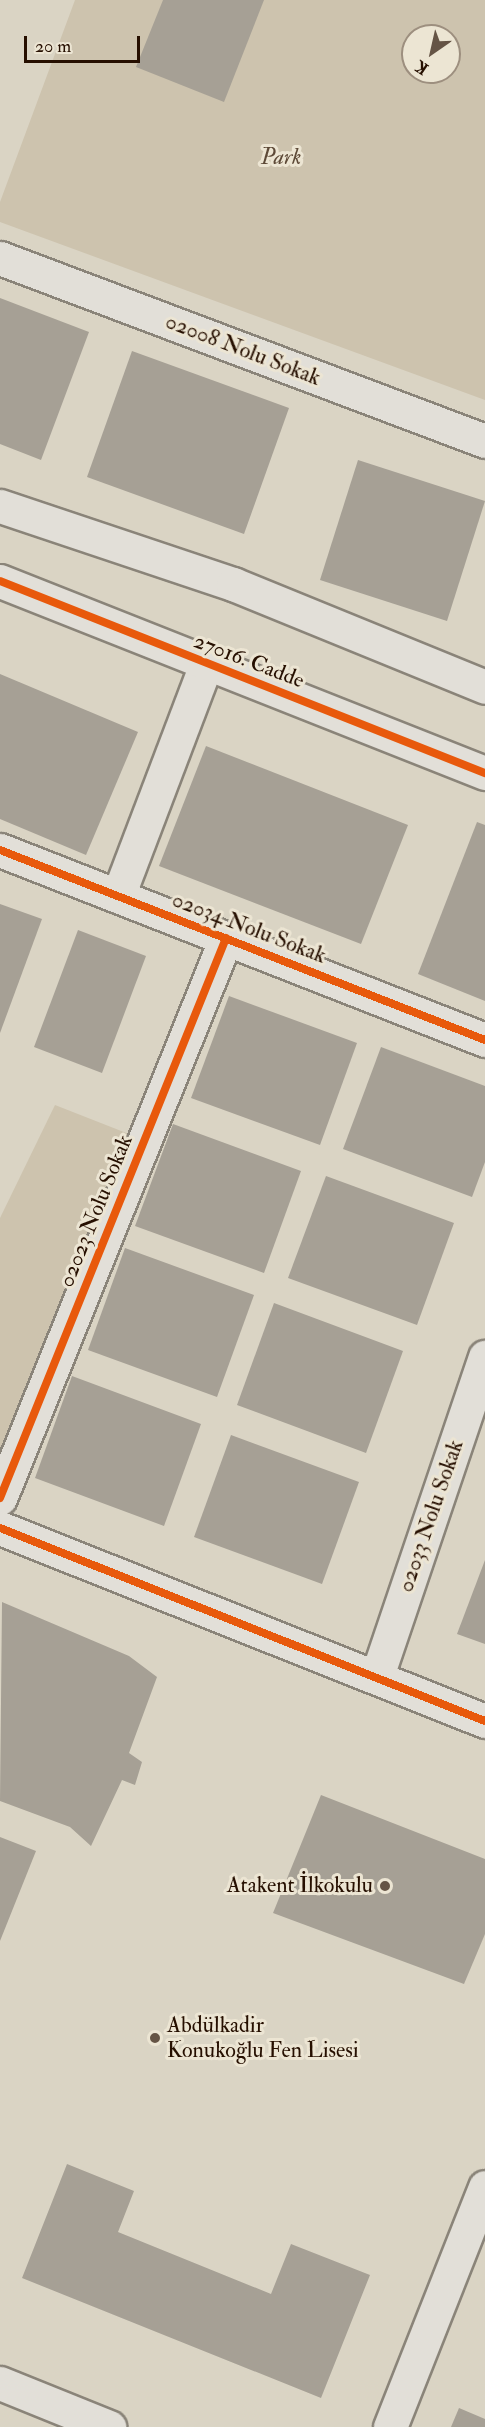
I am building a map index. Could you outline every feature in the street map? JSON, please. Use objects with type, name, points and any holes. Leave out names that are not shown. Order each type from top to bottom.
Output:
[{"type":"street","name":"02008 Nolu Sokak","points":[[0,258],[485,441]]},
{"type":"street","points":[[0,506],[232,584],[485,687]]},
{"type":"street","name":"27016. Cadde","points":[[0,581],[485,772]]},
{"type":"street","points":[[118,896],[206,664]]},
{"type":"street","name":"02034 Nolu Sokak","points":[[0,850],[485,1040]]},
{"type":"street","name":"02023 Nolu Sokak","points":[[0,1498],[226,938]]},
{"type":"street","name":"02033 Nolu Sokak","points":[[377,1676],[485,1357]]},
{"type":"street","points":[[0,1528],[377,1676],[485,1721]]},
{"type":"street","points":[[390,2427],[485,2187]]},
{"type":"street","points":[[0,2384],[110,2427]]},
{"type":"green space","name":"Park","points":[[75,0],[485,0],[485,400],[0,222],[0,202]]},
{"type":"green space","points":[[55,1105],[134,1136],[0,1455],[0,1218]]},
{"type":"building","points":[[163,0],[264,0],[224,102],[136,67]]},
{"type":"building","points":[[0,298],[89,332],[41,460],[0,444]]},
{"type":"building","points":[[132,351],[289,408],[244,534],[87,477]]},
{"type":"building","points":[[358,460],[485,501],[447,621],[320,580]]},
{"type":"building","points":[[0,674],[138,732],[86,855],[0,819]]},
{"type":"building","points":[[206,746],[408,825],[361,944],[159,866]]},
{"type":"building","points":[[477,822],[485,825],[485,1001],[418,974]]},
{"type":"building","points":[[0,904],[42,919],[0,1033]]},
{"type":"building","points":[[78,930],[146,956],[102,1073],[34,1047]]},
{"type":"building","points":[[229,996],[357,1043],[320,1145],[191,1098]]},
{"type":"building","points":[[381,1047],[485,1086],[485,1162],[472,1197],[343,1149]]},
{"type":"building","points":[[173,1124],[301,1171],[264,1273],[135,1226]]},
{"type":"building","points":[[326,1176],[454,1223],[417,1325],[288,1278]]},
{"type":"building","points":[[125,1248],[254,1295],[217,1397],[88,1350]]},
{"type":"building","points":[[274,1303],[403,1351],[366,1453],[237,1405]]},
{"type":"building","points":[[72,1376],[201,1424],[164,1526],[35,1478]]},
{"type":"building","points":[[231,1435],[359,1482],[322,1584],[194,1537]]},
{"type":"building","points":[[485,1560],[485,1644],[457,1634]]},
{"type":"building","points":[[2,1602],[129,1656],[157,1677],[129,1753],[142,1762],[135,1785],[122,1780],[91,1846],[70,1827],[0,1801]]},
{"type":"building","name":"Atakent İlkokulu","points":[[321,1795],[485,1859],[485,1934],[464,1984],[273,1913]]},
{"type":"building","points":[[0,1837],[36,1851],[0,1941]]},
{"type":"building","points":[[67,2164],[134,2191],[118,2232],[271,2294],[291,2244],[370,2275],[321,2398],[22,2278]]},
{"type":"building","points":[[459,2408],[485,2419],[485,2427],[451,2427]]},
{"type":"cycle path","points":[[0,581],[485,773]]},
{"type":"cycle path","points":[[0,850],[485,1040]]},
{"type":"cycle path","points":[[0,1498],[226,938]]},
{"type":"cycle path","points":[[0,1528],[485,1721]]},
{"type":"place","name":"Atakent İlkokulu","points":[[385,1886]]},
{"type":"place","name":"Abdülkadir Konukoğlu Fen Lisesi","points":[[155,2038]]}]
